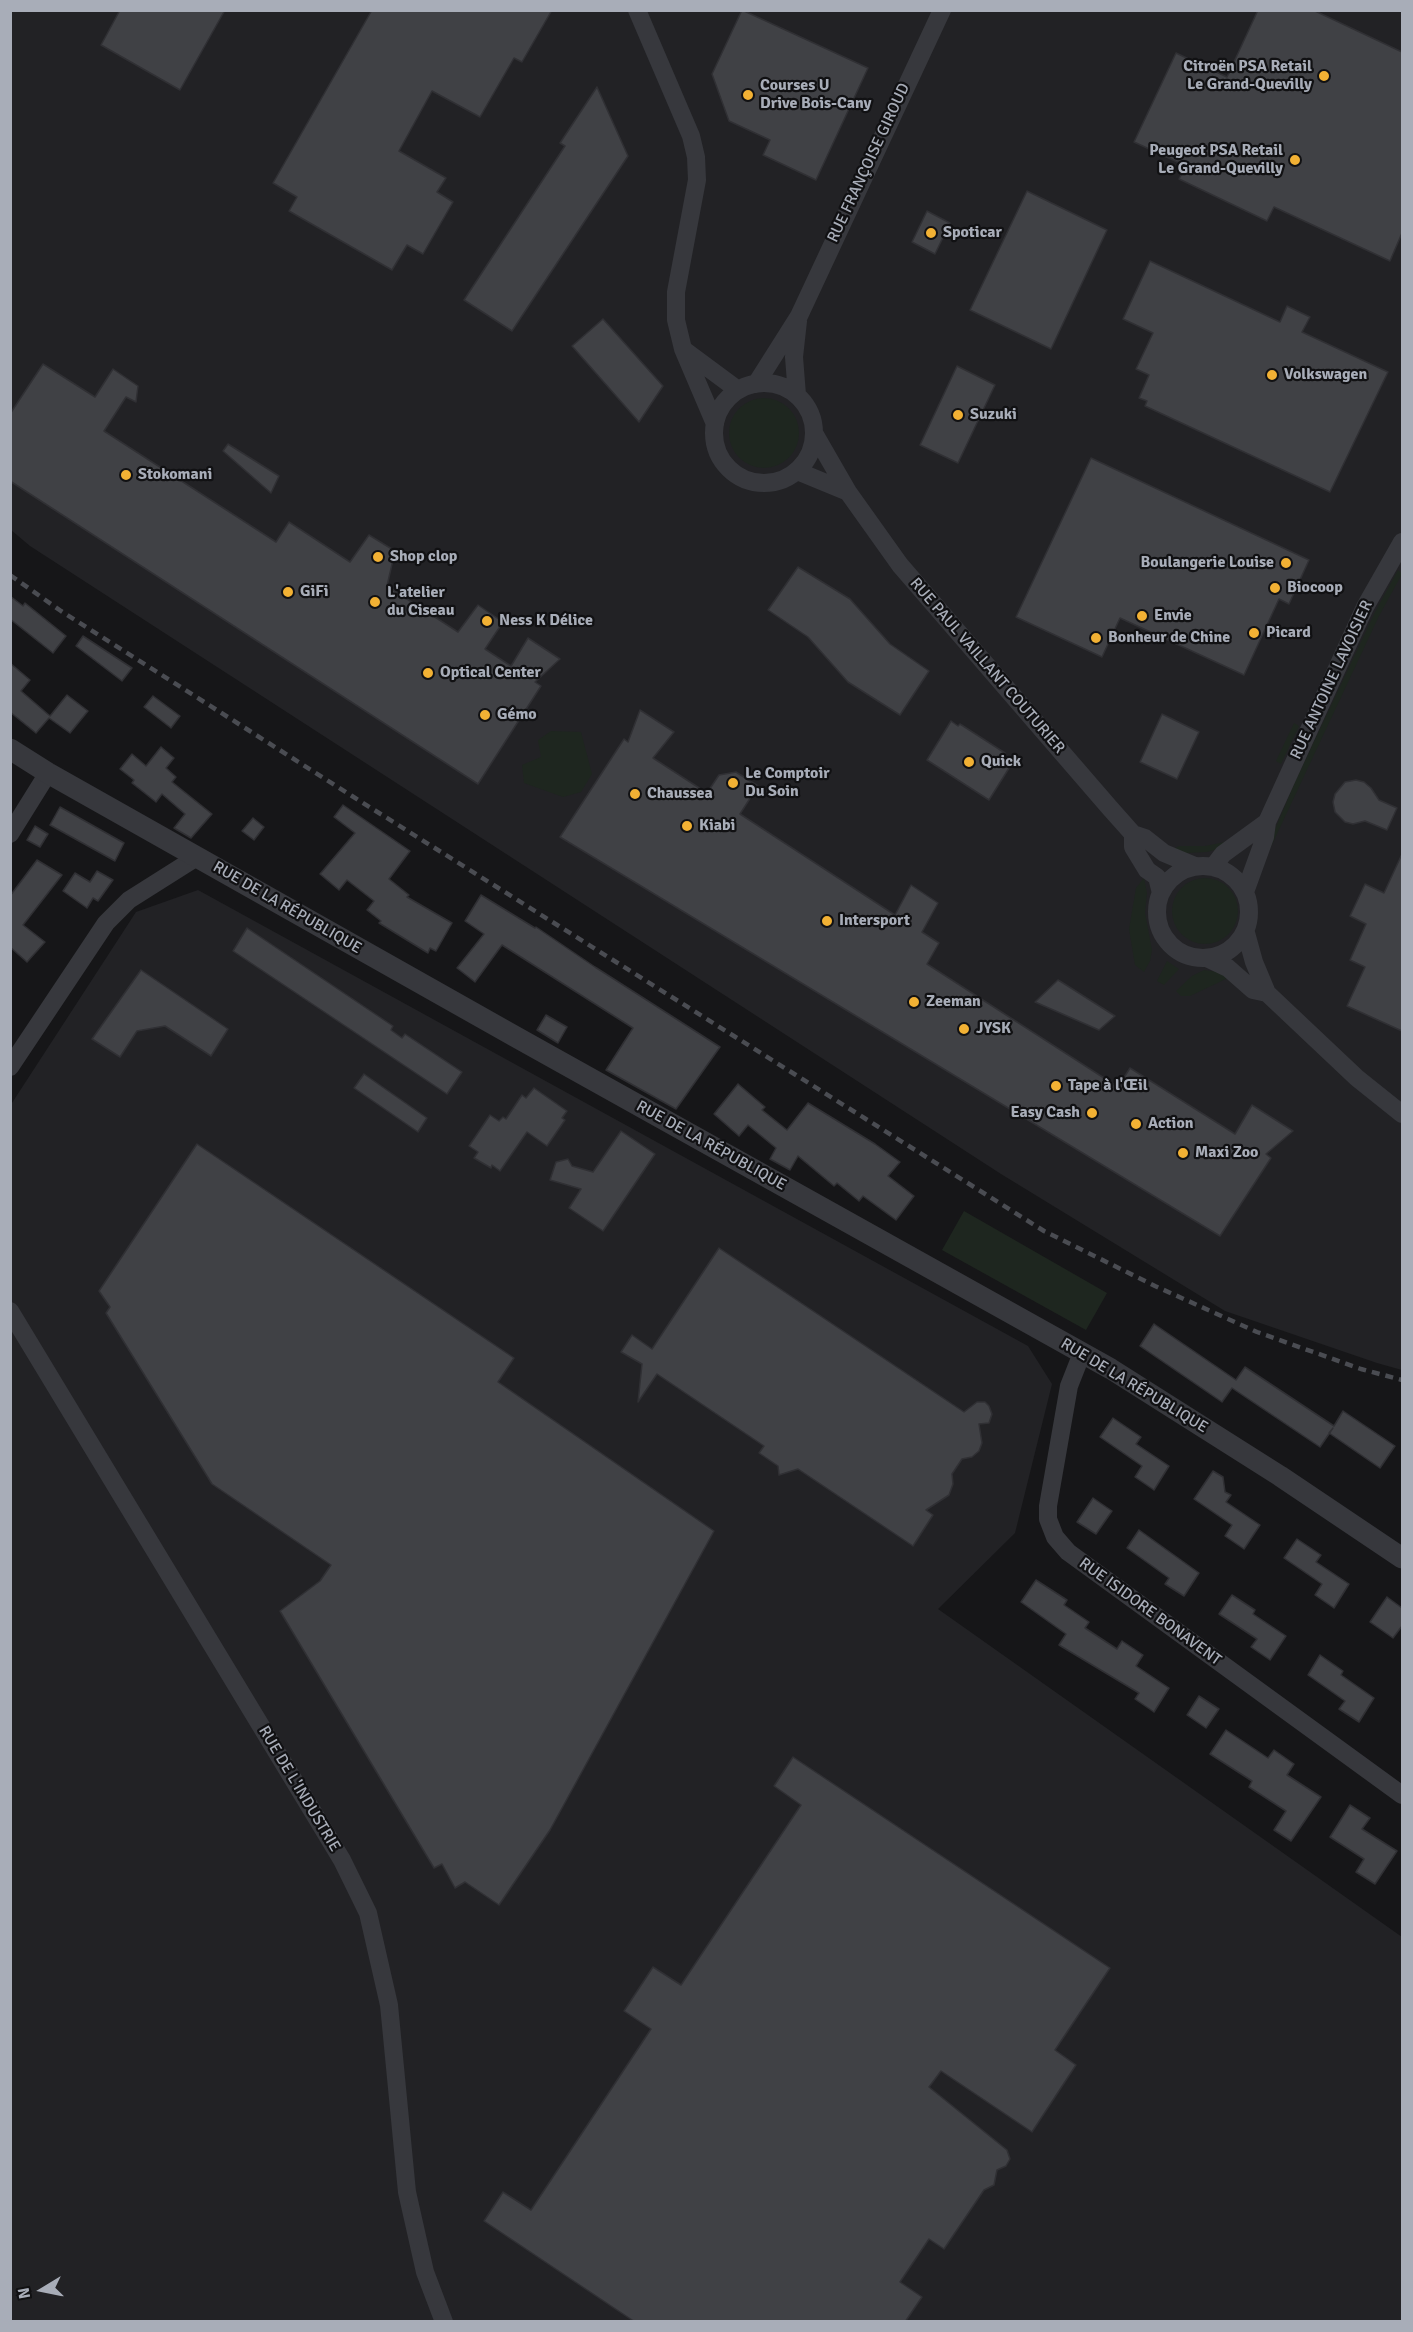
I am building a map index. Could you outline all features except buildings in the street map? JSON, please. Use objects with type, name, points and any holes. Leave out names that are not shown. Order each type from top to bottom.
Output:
[{"type":"street","points":[[637,10],[691,136],[696,157],[697,180],[676,292],[676,320],[683,349],[715,424]]},
{"type":"street","name":"RUE FRANÇOISE GIROUD","points":[[756,384],[799,316],[942,10]]},
{"type":"street","name":"RUE FRANÇOISE GIROUD","points":[[796,395],[794,357],[799,316]]},
{"type":"street","points":[[683,349],[738,390]]},
{"type":"street","points":[[756,384],[777,385],[796,395],[809,413],[814,433],[809,454],[797,471],[788,477],[767,483],[756,483],[738,477],[724,464],[717,451],[714,438],[715,424],[723,405],[738,390],[756,384]]},
{"type":"street","name":"RUE PAUL VAILLANT COUTURIER","points":[[814,433],[848,492],[900,565],[1133,834],[1145,838],[1164,853],[1204,866]]},
{"type":"street","points":[[797,471],[848,492]]},
{"type":"street","name":"RUE ANTOINE LAVOISIER","points":[[1245,891],[1265,837],[1267,822],[1365,607],[1402,542]]},
{"type":"street","name":"RUE DE LA RÉPUBLIQUE","points":[[10,749],[48,773],[505,1032],[1082,1353],[1280,1476],[1402,1558]]},
{"type":"street","points":[[10,834],[48,773]]},
{"type":"street","points":[[1246,933],[1230,950],[1220,955],[1194,958],[1184,954],[1167,940],[1157,917],[1158,904],[1161,893],[1176,874],[1204,866],[1267,822]]},
{"type":"street","name":"RUE PAUL VAILLANT COUTURIER","points":[[1133,834],[1133,847],[1147,870],[1157,877],[1161,893]]},
{"type":"street","points":[[10,1067],[106,923],[129,900],[197,857]]},
{"type":"street","points":[[1204,866],[1226,872],[1237,880],[1245,891],[1249,907],[1246,933],[1254,962],[1267,993],[1357,1078],[1402,1114]]},
{"type":"street","points":[[1208,958],[1228,968],[1253,990],[1267,993]]},
{"type":"street","name":"RUE DE L'INDUSTRIE","points":[[10,1311],[342,1860],[368,1913],[389,2005],[406,2192],[425,2272],[444,2322]]},
{"type":"street","name":"RUE ISIDORE BONAVENT","points":[[1082,1353],[1069,1386],[1048,1506],[1048,1519],[1055,1537],[1068,1552],[1402,1795]]},
{"type":"shaded area","points":[[10,11],[1402,11],[1402,1370],[1225,1311],[1001,1174],[30,546],[11,530]]},
{"type":"shaded area","points":[[771,398],[784,404],[793,413],[797,419],[799,433],[797,447],[789,458],[778,466],[757,468],[739,458],[731,447],[729,426],[739,408],[750,400]]},
{"type":"shaded area","points":[[1398,570],[1402,574],[1379,616],[1269,851],[1266,850],[1296,780],[1375,612]]},
{"type":"shaded area","points":[[1294,723],[1299,726],[1281,764],[1276,761]]},
{"type":"shaded area","points":[[551,731],[581,732],[592,774],[581,792],[563,797],[524,783],[522,765],[541,757],[538,740]]},
{"type":"shaded area","points":[[1225,842],[1218,849],[1207,852],[1186,853],[1173,849],[1179,846],[1205,846]]},
{"type":"shaded area","points":[[1144,878],[1147,893],[1145,913],[1152,950],[1150,961],[1144,972],[1135,965],[1129,929],[1136,888]]},
{"type":"shaded area","points":[[1205,878],[1217,881],[1228,888],[1235,899],[1238,911],[1235,923],[1228,934],[1217,941],[1205,944],[1193,941],[1182,934],[1175,923],[1172,911],[1175,899],[1182,888],[1193,881]]},
{"type":"shaded area","points":[[198,890],[1028,1346],[1052,1384],[1015,1533],[938,1609],[1402,1937],[1402,2321],[11,2321],[10,1106],[136,912]]},
{"type":"shaded area","points":[[1167,961],[1179,969],[1164,985],[1157,981]]},
{"type":"shaded area","points":[[1204,970],[1230,977],[1190,996],[1181,996],[1176,991],[1192,976]]},
{"type":"shaded area","points":[[964,1211],[1107,1293],[1086,1330],[942,1250]]},
{"type":"railway","points":[[10,575],[61,611],[352,796],[1044,1231],[1155,1286],[1257,1332],[1361,1369],[1402,1380]]},
{"type":"place","name":"Citroën PSA Retail Le Grand-Quevilly","points":[[1324,76]]},
{"type":"place","name":"Courses U Drive Bois-Cany","points":[[748,95]]},
{"type":"place","name":"Peugeot PSA Retail Le Grand-Quevilly","points":[[1295,160]]},
{"type":"place","name":"Spoticar","points":[[931,233]]},
{"type":"place","name":"Volkswagen","points":[[1272,375]]},
{"type":"place","name":"Suzuki","points":[[958,415]]},
{"type":"place","name":"Stokomani","points":[[126,475]]},
{"type":"place","name":"Shop clop","points":[[378,557]]},
{"type":"place","name":"Boulangerie Louise","points":[[1286,563]]},
{"type":"place","name":"Biocoop","points":[[1275,588]]},
{"type":"place","name":"GiFi","points":[[288,592]]},
{"type":"place","name":"L'atelier du Ciseau","points":[[375,602]]},
{"type":"place","name":"Envie","points":[[1142,616]]},
{"type":"place","name":"Ness K Délice","points":[[487,621]]},
{"type":"place","name":"Picard","points":[[1254,633]]},
{"type":"place","name":"Bonheur de Chine","points":[[1096,638]]},
{"type":"place","name":"Optical Center","points":[[428,673]]},
{"type":"place","name":"Gémo","points":[[485,715]]},
{"type":"place","name":"Quick","points":[[969,762]]},
{"type":"place","name":"Le Comptoir Du Soin","points":[[733,783]]},
{"type":"place","name":"Chaussea","points":[[635,794]]},
{"type":"place","name":"Kiabi","points":[[687,826]]},
{"type":"place","name":"Intersport","points":[[827,921]]},
{"type":"place","name":"Zeeman","points":[[914,1002]]},
{"type":"place","name":"JYSK","points":[[964,1029]]},
{"type":"place","name":"Tape à l'Œil","points":[[1056,1086]]},
{"type":"place","name":"Easy Cash","points":[[1092,1113]]},
{"type":"place","name":"Action","points":[[1136,1124]]},
{"type":"place","name":"Maxi Zoo","points":[[1183,1153]]}]
